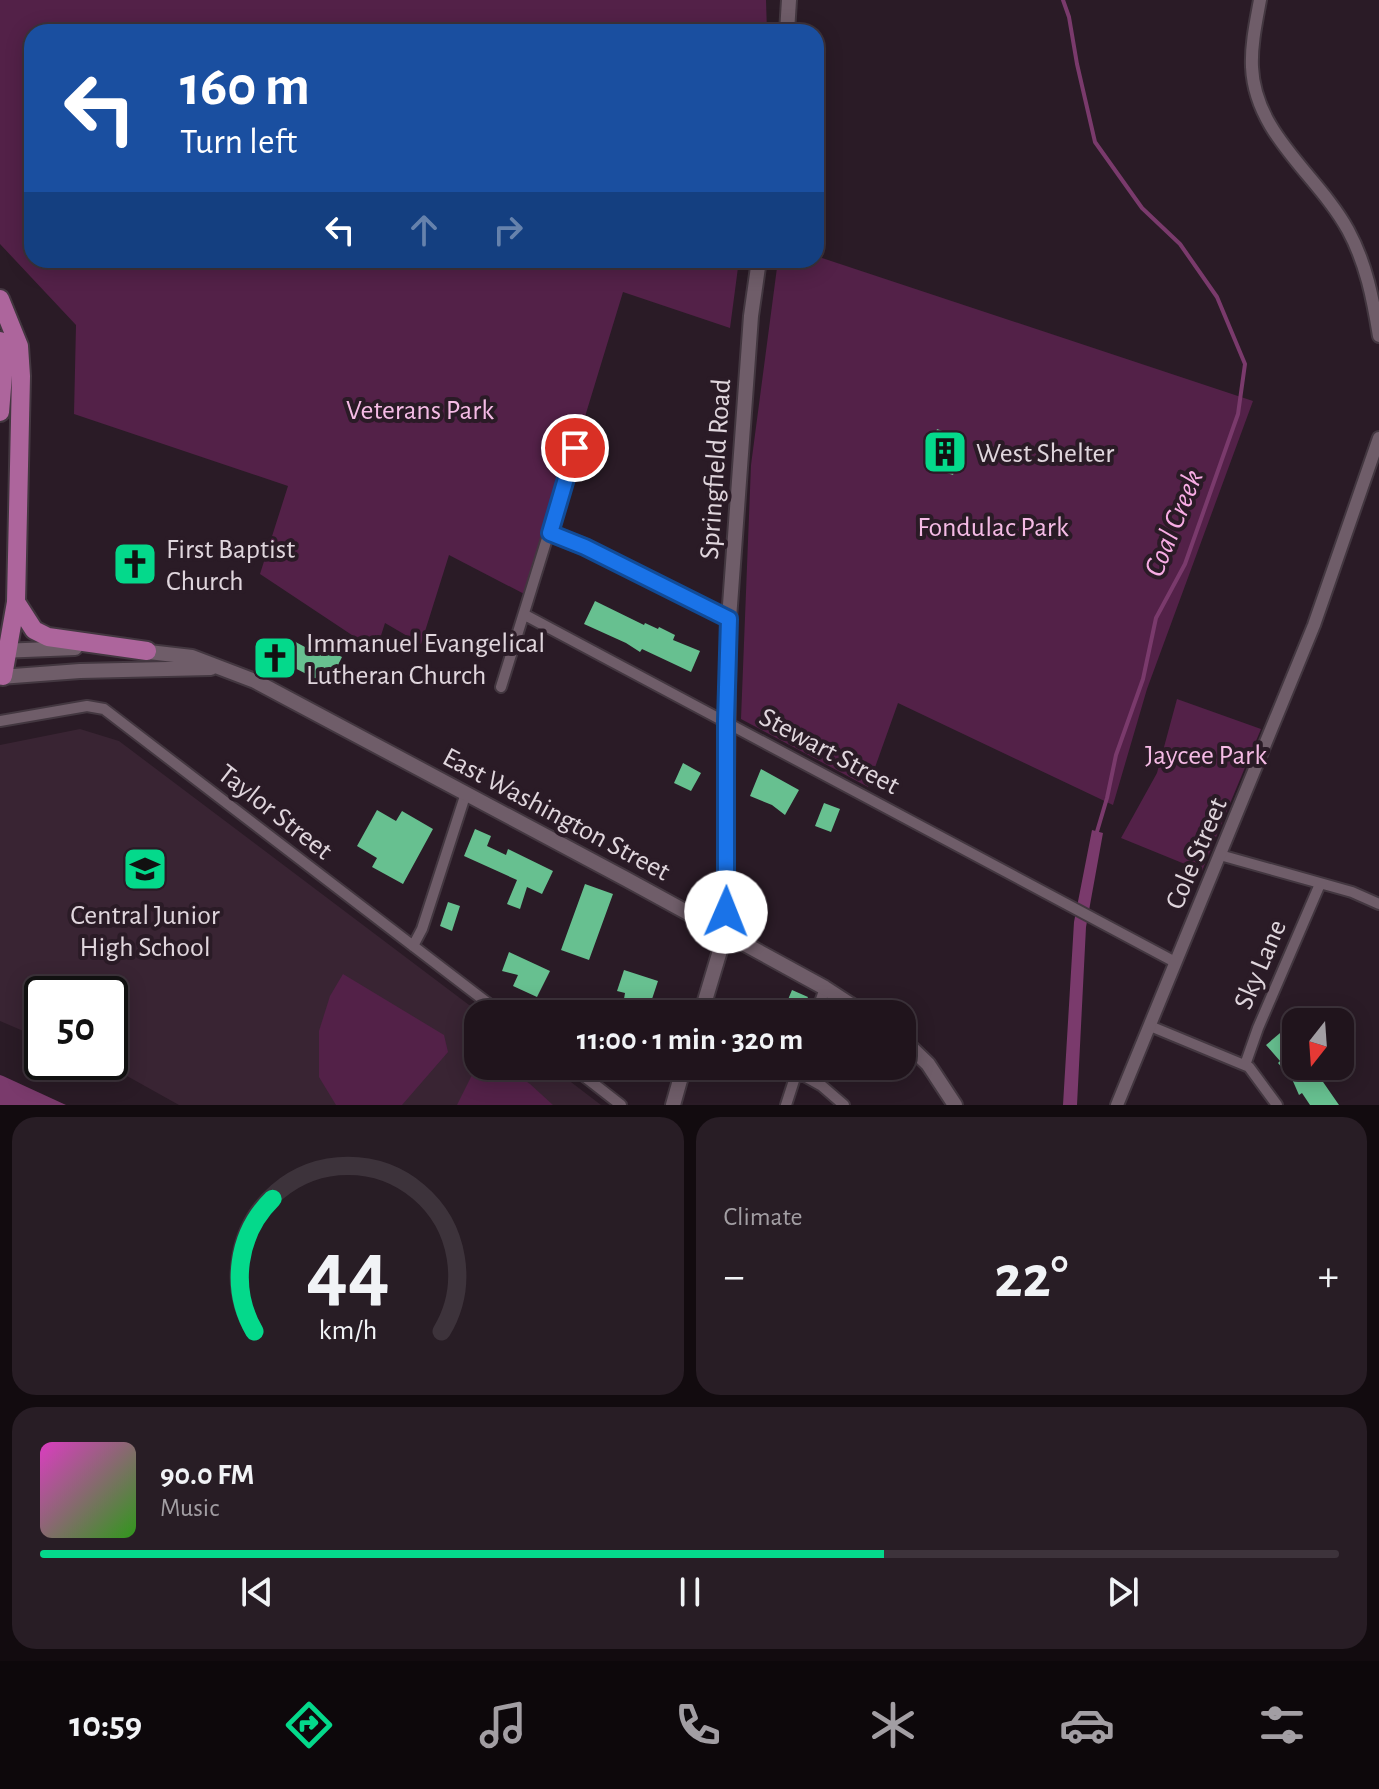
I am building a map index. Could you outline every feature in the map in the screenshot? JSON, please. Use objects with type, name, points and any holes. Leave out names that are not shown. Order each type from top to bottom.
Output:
[{"type":"highway","points":[[0,299],[15,333],[21,357],[16,602],[4,650],[2,677]]},
{"type":"highway","points":[[0,341],[4,363],[0,412]]},
{"type":"highway","points":[[16,602],[34,630],[48,637],[147,651]]},
{"type":"main road","points":[[788,24],[789,0]]},
{"type":"main road","name":"Springfield Road","points":[[705,1000],[725,934],[729,619],[751,316],[758,268]]},
{"type":"main road","name":"East Washington Street","points":[[4,650],[70,647],[147,651],[192,657],[255,681],[843,1000]]},
{"type":"main road","name":"East Washington Street","points":[[2,677],[80,671],[219,668]]},
{"type":"main road","points":[[916,1052],[928,1064],[955,1105]]},
{"type":"main road","points":[[673,1105],[680,1080]]},
{"type":"street","points":[[1260,0],[1252,65],[1260,105],[1282,142],[1347,228],[1366,274],[1379,336]]},
{"type":"street","name":"Cole Street","points":[[1117,1105],[1314,625],[1379,438]]},
{"type":"street","points":[[501,687],[575,448]]},
{"type":"street","points":[[550,533],[585,547],[729,619]]},
{"type":"street","name":"Stewart Street","points":[[525,615],[1175,962]]},
{"type":"street","name":"Taylor Street","points":[[0,721],[87,706],[104,709],[484,1000]]},
{"type":"street","points":[[413,946],[422,929],[466,793]]},
{"type":"street","points":[[1220,855],[1352,892],[1379,904]]},
{"type":"street","name":"Sky Lane","points":[[1245,1065],[1320,884]]},
{"type":"street","points":[[821,1000],[825,988]]},
{"type":"street","points":[[1150,1026],[1245,1065],[1254,1071],[1277,1105]]},
{"type":"street","points":[[589,1080],[621,1105]]},
{"type":"street","points":[[786,1105],[794,1080]]},
{"type":"street","points":[[814,1080],[844,1105]]},
{"type":"shaded area","name":"Central Junior High School","points":[[80,729],[119,741],[464,1001],[464,1080],[568,1080],[601,1105],[179,1105],[128,1077],[128,976],[24,976],[24,1031],[0,1021],[0,745]]},
{"type":"shaded area","points":[[1092,830],[1103,833],[1086,927],[1077,1105],[1063,1105],[1074,922]]},
{"type":"shaded area","points":[[0,1075],[3,1076],[66,1105],[0,1105]]},
{"type":"green space","name":"Veterans Park","points":[[0,0],[766,0],[767,24],[24,24],[24,268],[738,268],[730,328],[623,292],[530,597],[449,555],[421,644],[385,623],[376,651],[260,574],[288,486],[74,414],[76,325],[0,244]]},
{"type":"green space","name":"Fondulac Park","points":[[824,259],[1253,401],[1147,689],[1113,805],[898,703],[868,787],[741,719],[751,465],[777,268],[824,268]]},
{"type":"green space","name":"Jaycee Park","points":[[1177,699],[1261,729],[1202,871],[1121,838],[1157,773]]},
{"type":"green space","points":[[343,974],[444,1035],[448,1052],[402,1105],[336,1105],[319,1077],[319,1031],[330,996]]},
{"type":"green space","points":[[470,1080],[524,1080],[553,1105],[457,1105]]},
{"type":"building","name":"West Shelter","points":[[937,429],[965,439],[953,475],[925,466]]},
{"type":"building","points":[[595,601],[644,625],[659,627],[675,635],[673,640],[700,651],[691,672],[642,649],[640,652],[584,624]]},
{"type":"building","points":[[288,638],[322,656],[325,649],[342,657],[328,685],[277,659]]},
{"type":"building","points":[[683,763],[701,773],[691,791],[674,783]]},
{"type":"building","points":[[761,769],[799,790],[785,815],[772,805],[750,796]]},
{"type":"building","points":[[824,803],[840,809],[831,832],[815,826]]},
{"type":"building","points":[[377,810],[396,821],[402,811],[433,829],[403,884],[372,867],[377,858],[357,846]]},
{"type":"building","points":[[475,829],[491,836],[487,846],[506,855],[508,849],[553,871],[542,894],[527,887],[520,909],[507,904],[517,880],[464,856]]},
{"type":"building","points":[[585,884],[613,894],[589,960],[561,950]]},
{"type":"building","points":[[448,902],[460,906],[452,931],[440,926]]},
{"type":"building","points":[[509,952],[550,971],[537,997],[513,986],[518,975],[502,971]]},
{"type":"building","points":[[624,970],[658,981],[652,1000],[628,1000],[624,999],[625,993],[617,991]]},
{"type":"building","points":[[792,990],[808,997],[807,1000],[788,1000]]},
{"type":"building","points":[[1282,1031],[1282,1068],[1278,1063],[1280,1061],[1266,1045]]},
{"type":"building","points":[[1292,1080],[1322,1080],[1339,1105],[1310,1105],[1302,1093],[1299,1095]]},
{"type":"waterway","name":"Coal Creek","points":[[1063,0],[1095,142],[1142,208],[1180,244],[1217,297],[1245,364],[1238,414],[1185,564],[1156,618],[1143,679],[1116,755],[1096,835]]},
{"type":"place","name":"West Shelter","points":[[945,452]]},
{"type":"place","name":"First Baptist Church","points":[[135,564]]},
{"type":"place","name":"Immanuel Evangelical Lutheran Church","points":[[275,658]]},
{"type":"place","name":"Central Junior High School","points":[[145,869]]},
{"type":"route","points":[[575,448],[550,533],[585,547],[729,619],[726,912]]}]
